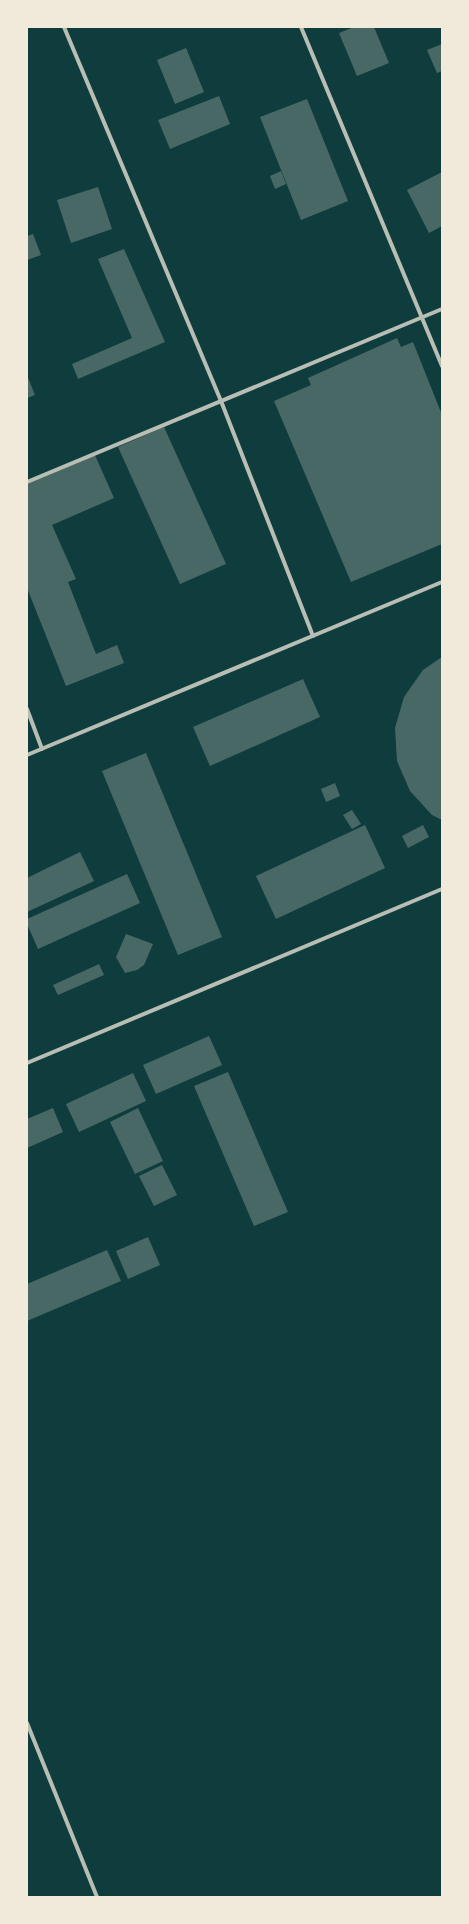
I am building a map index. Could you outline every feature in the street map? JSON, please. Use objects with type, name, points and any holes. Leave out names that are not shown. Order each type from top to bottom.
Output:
[{"type":"street","points":[[64,27],[221,401],[313,636]]},
{"type":"street","points":[[301,27],[423,317],[442,366]]},
{"type":"street","points":[[27,482],[442,309]]},
{"type":"street","points":[[27,755],[442,582]]},
{"type":"street","points":[[27,709],[42,749]]},
{"type":"street","points":[[27,1063],[442,889]]},
{"type":"street","points":[[27,1723],[97,1897]]},
{"type":"building","points":[[354,27],[374,27],[389,63],[357,76],[339,33]]},
{"type":"building","points":[[442,44],[442,71],[437,73],[427,50]]},
{"type":"building","points":[[186,48],[204,92],[175,104],[157,60]]},
{"type":"building","points":[[219,96],[230,124],[170,149],[158,120]]},
{"type":"building","points":[[307,99],[348,201],[301,220],[260,117]]},
{"type":"building","points":[[281,171],[286,184],[275,189],[270,176]]},
{"type":"building","points":[[442,172],[442,226],[429,233],[407,190]]},
{"type":"building","points":[[98,187],[112,229],[71,243],[57,200]]},
{"type":"building","points":[[33,234],[41,255],[27,260],[27,236]]},
{"type":"building","points":[[124,249],[165,342],[78,379],[72,364],[132,338],[98,259]]},
{"type":"building","points":[[397,338],[401,347],[413,342],[442,415],[442,544],[351,582],[274,401],[311,385],[308,378]]},
{"type":"building","points":[[27,375],[35,395],[27,398]]},
{"type":"building","points":[[164,427],[226,564],[180,584],[118,447]]},
{"type":"building","points":[[94,453],[114,498],[52,525],[76,579],[68,582],[96,654],[117,645],[124,663],[66,686],[27,588],[27,482]]},
{"type":"building","points":[[442,657],[442,820],[432,815],[410,791],[397,761],[395,728],[404,697],[423,670]]},
{"type":"building","points":[[303,679],[320,717],[210,766],[193,727]]},
{"type":"building","points":[[146,753],[222,937],[178,955],[102,771]]},
{"type":"building","points":[[335,783],[340,796],[326,802],[321,789]]},
{"type":"building","points":[[352,810],[361,824],[352,829],[343,815]]},
{"type":"building","points":[[365,825],[385,868],[276,919],[256,876]]},
{"type":"building","points":[[423,825],[429,837],[408,848],[402,836]]},
{"type":"building","points":[[80,852],[94,881],[27,912],[27,878]]},
{"type":"building","points":[[127,874],[140,903],[38,949],[27,924],[27,919]]},
{"type":"building","points":[[126,934],[153,944],[144,965],[137,970],[125,973],[116,957]]},
{"type":"building","points":[[99,964],[104,975],[58,995],[53,985]]},
{"type":"building","points":[[209,1036],[222,1065],[156,1094],[143,1065]]},
{"type":"building","points":[[228,1072],[288,1212],[254,1226],[194,1086]]},
{"type":"building","points":[[133,1073],[146,1101],[79,1132],[66,1104]]},
{"type":"building","points":[[53,1108],[63,1132],[27,1148],[27,1119]]},
{"type":"building","points":[[138,1108],[163,1161],[135,1174],[110,1122]]},
{"type":"building","points":[[162,1165],[177,1195],[154,1206],[139,1176]]},
{"type":"building","points":[[148,1237],[160,1265],[128,1279],[116,1251]]},
{"type":"building","points":[[107,1250],[121,1281],[27,1321],[27,1284]]}]
